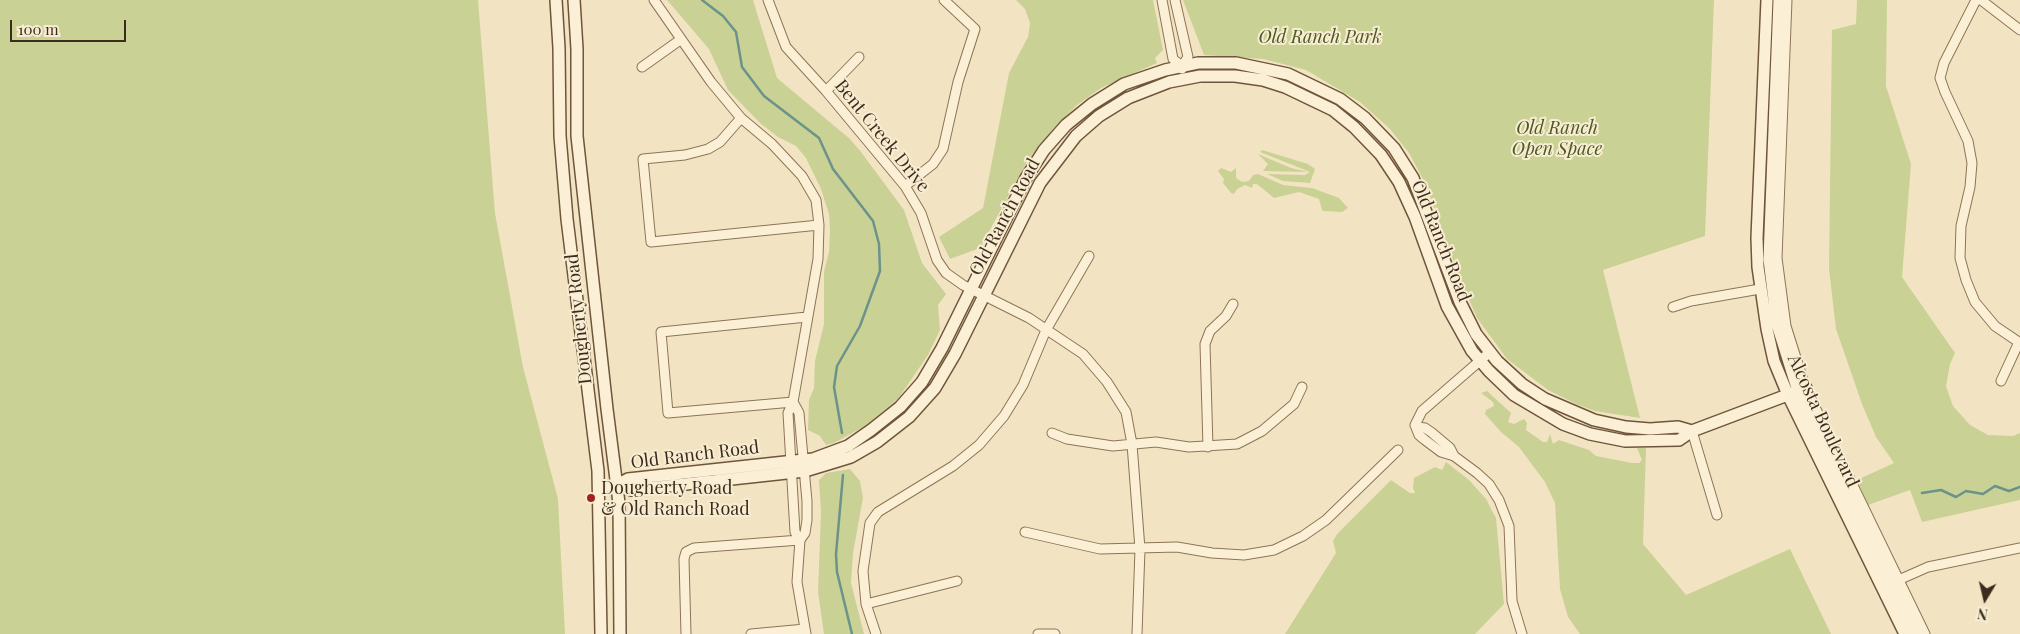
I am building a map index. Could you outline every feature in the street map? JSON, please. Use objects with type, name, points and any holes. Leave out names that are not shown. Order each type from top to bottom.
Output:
[{"type":"street","name":"Dougherty Road","points":[[556,0],[560,48],[560,136],[567,219],[599,487],[602,634]]},
{"type":"street","name":"Dougherty Road","points":[[574,0],[577,49],[577,136],[619,502],[620,634]]},
{"type":"street","points":[[654,0],[680,40],[741,118],[772,144],[802,176],[816,200],[819,225],[818,259],[793,402],[788,413],[795,532],[800,540]]},
{"type":"street","name":"Bent Creek Drive","points":[[768,0],[786,47],[826,90],[905,186],[921,213],[938,260],[946,273],[1046,330],[1083,354],[1107,382],[1126,412],[1132,444],[1140,549],[1137,634]]},
{"type":"street","points":[[905,186],[933,164],[943,149],[958,82],[975,29],[944,0]]},
{"type":"street","points":[[1162,0],[1173,59],[1182,66]]},
{"type":"street","points":[[1175,0],[1188,57],[1182,66],[1184,79]]},
{"type":"street","name":"Alcosta Boulevard","points":[[1767,0],[1757,238],[1760,289],[1774,362],[1797,391],[1891,584],[1925,634]]},
{"type":"street","name":"Alcosta Boulevard","points":[[1779,0],[1768,259],[1777,324],[1797,391],[1915,634]]},
{"type":"street","name":"Alcosta Boulevard","points":[[1787,0],[1777,258],[1797,391]]},
{"type":"street","points":[[1976,0],[1944,63],[1940,78],[1968,141],[1972,163],[1970,187],[1961,226],[1960,258],[1966,280],[1975,302],[1995,326],[2019,343],[2000,381]]},
{"type":"street","points":[[1981,0],[2020,30]]},
{"type":"street","points":[[642,67],[680,40]]},
{"type":"street","points":[[826,90],[859,57]]},
{"type":"street","name":"Old Ranch Road","points":[[804,466],[813,459],[848,446],[900,407],[922,382],[942,348],[1026,178],[1044,150],[1066,125],[1092,104],[1124,84],[1182,66],[1236,63],[1274,70],[1307,81],[1340,98],[1365,118],[1394,148],[1413,178],[1460,302],[1476,334],[1490,352],[1522,384],[1544,399],[1594,420],[1626,427],[1650,429],[1678,427],[1692,430]]},
{"type":"street","name":"Old Ranch Road","points":[[599,487],[617,485],[631,490],[804,466],[851,457],[877,442],[910,417],[935,388],[955,354],[1040,183],[1076,136],[1099,116],[1128,98],[1169,82],[1200,76],[1226,76],[1263,80],[1301,93],[1333,110],[1354,127],[1381,155],[1399,182],[1415,217],[1447,306],[1464,338],[1501,384],[1538,411],[1563,424],[1590,434],[1625,441],[1680,440],[1692,430],[1797,391]]},
{"type":"street","points":[[741,118],[720,142],[708,149],[685,155],[643,159],[651,242],[819,225]]},
{"type":"street","points":[[876,634],[866,604],[863,570],[870,523],[878,512],[953,466],[979,445],[1004,416],[1023,385],[1046,330],[1089,256]]},
{"type":"street","points":[[1673,307],[1692,301],[1760,289]]},
{"type":"street","points":[[1208,446],[1205,344],[1210,332],[1226,316],[1233,304]]},
{"type":"street","points":[[793,402],[668,413],[662,332],[807,316]]},
{"type":"street","points":[[1490,352],[1422,411],[1415,423],[1418,427],[1419,435],[1425,440],[1441,452],[1454,456],[1489,484],[1506,514],[1510,536],[1512,601],[1522,634]]},
{"type":"street","points":[[1052,433],[1068,439],[1113,446],[1156,442],[1189,447],[1237,444],[1262,430],[1294,404],[1302,387]]},
{"type":"street","points":[[751,634],[805,632],[797,582],[800,540],[805,533],[807,520],[799,413],[793,402]]},
{"type":"street","points":[[1692,430],[1717,515]]},
{"type":"street","points":[[1025,532],[1100,548],[1140,549],[1177,547],[1212,553],[1244,555],[1274,550],[1302,536],[1326,520],[1398,450]]},
{"type":"street","points":[[686,634],[684,559],[686,552],[694,548],[800,540]]},
{"type":"street","points":[[1891,584],[1928,567],[2020,548]]},
{"type":"street","points":[[866,604],[957,581]]},
{"type":"street","name":"Alcosta Boulevard","points":[[1891,584],[1905,634]]},
{"type":"street","points":[[1038,634],[1055,634]]},
{"type":"green space","points":[[0,0],[478,0],[495,213],[523,367],[558,499],[565,634],[0,634]]},
{"type":"green space","points":[[667,0],[753,0],[777,78],[850,139],[861,152],[904,210],[922,263],[946,294],[938,305],[940,330],[928,355],[898,399],[863,427],[834,443],[826,445],[820,436],[808,430],[809,400],[814,388],[815,361],[824,324],[824,272],[829,252],[829,214],[821,189],[806,158],[796,146],[778,137],[760,123],[728,90],[709,49]]},
{"type":"green space","points":[[1016,0],[1153,0],[1163,50],[1155,58],[1157,63],[1101,88],[1077,105],[1054,128],[1028,160],[980,248],[950,259],[939,237],[983,208],[1009,73],[1028,37],[1030,23],[1025,9]]},
{"type":"green space","name":"Old Ranch Open Space","points":[[1183,0],[1714,0],[1705,236],[1603,270],[1640,418],[1595,411],[1576,404],[1548,390],[1507,359],[1477,318],[1459,276],[1425,183],[1409,153],[1390,129],[1360,102],[1306,70],[1263,59],[1204,55]]},
{"type":"green space","points":[[1857,0],[1887,0],[1886,86],[1911,164],[1902,277],[1955,353],[1950,364],[1946,386],[1953,406],[1970,425],[1988,435],[2013,436],[2020,433],[2020,500],[1922,522],[1910,490],[1868,505],[1857,480],[1894,463],[1876,437],[1862,404],[1836,329],[1829,269],[1832,30],[1856,24]]},
{"type":"green space","points":[[1262,150],[1308,164],[1315,169],[1310,183],[1283,181],[1267,174],[1305,175],[1310,172],[1260,152]]},
{"type":"green space","points":[[1258,154],[1291,168],[1308,172],[1263,171],[1268,164]]},
{"type":"green space","points":[[1221,168],[1231,172],[1236,168],[1236,178],[1242,182],[1249,181],[1253,175],[1258,174],[1283,185],[1312,188],[1339,198],[1348,208],[1342,212],[1324,211],[1319,199],[1299,192],[1274,198],[1257,184],[1253,184],[1252,188],[1245,185],[1237,189],[1234,194],[1223,183],[1224,179],[1218,171]]},
{"type":"green space","points":[[1487,391],[1511,413],[1508,422],[1514,424],[1524,419],[1527,423],[1526,430],[1543,442],[1547,442],[1550,434],[1553,444],[1559,440],[1589,450],[1596,456],[1632,463],[1639,463],[1642,460],[1637,448],[1646,448],[1643,544],[1686,595],[1790,549],[1831,634],[1580,634],[1568,617],[1560,589],[1555,503],[1545,482],[1519,447],[1501,432],[1485,414],[1486,410],[1494,406],[1493,402],[1481,393]]},
{"type":"green space","points":[[1446,462],[1469,480],[1486,499],[1496,518],[1504,604],[1475,634],[1285,634],[1336,553],[1333,541],[1337,534],[1391,480],[1410,493],[1415,493],[1413,488],[1414,478],[1435,467],[1442,470]]},
{"type":"green space","points":[[850,469],[860,481],[863,498],[853,553],[851,583],[864,634],[824,634],[818,592],[821,512],[819,480],[826,473]]},
{"type":"waterway","points":[[702,0],[723,16],[736,32],[742,67],[764,96],[819,138],[833,169],[873,221],[879,244],[880,271],[860,326],[837,366],[834,387],[842,433]]},
{"type":"waterway","points":[[843,475],[836,554],[837,572],[852,634]]},
{"type":"waterway","points":[[1922,493],[1941,490],[1956,497],[1966,491],[1983,494],[1995,486],[2009,491],[2020,487]]},
{"type":"place","name":"Dougherty Road & Old Ranch Road","points":[[591,498]]},
{"type":"park label","name":"Old Ranch Park","points":[[1320,37]]}]
